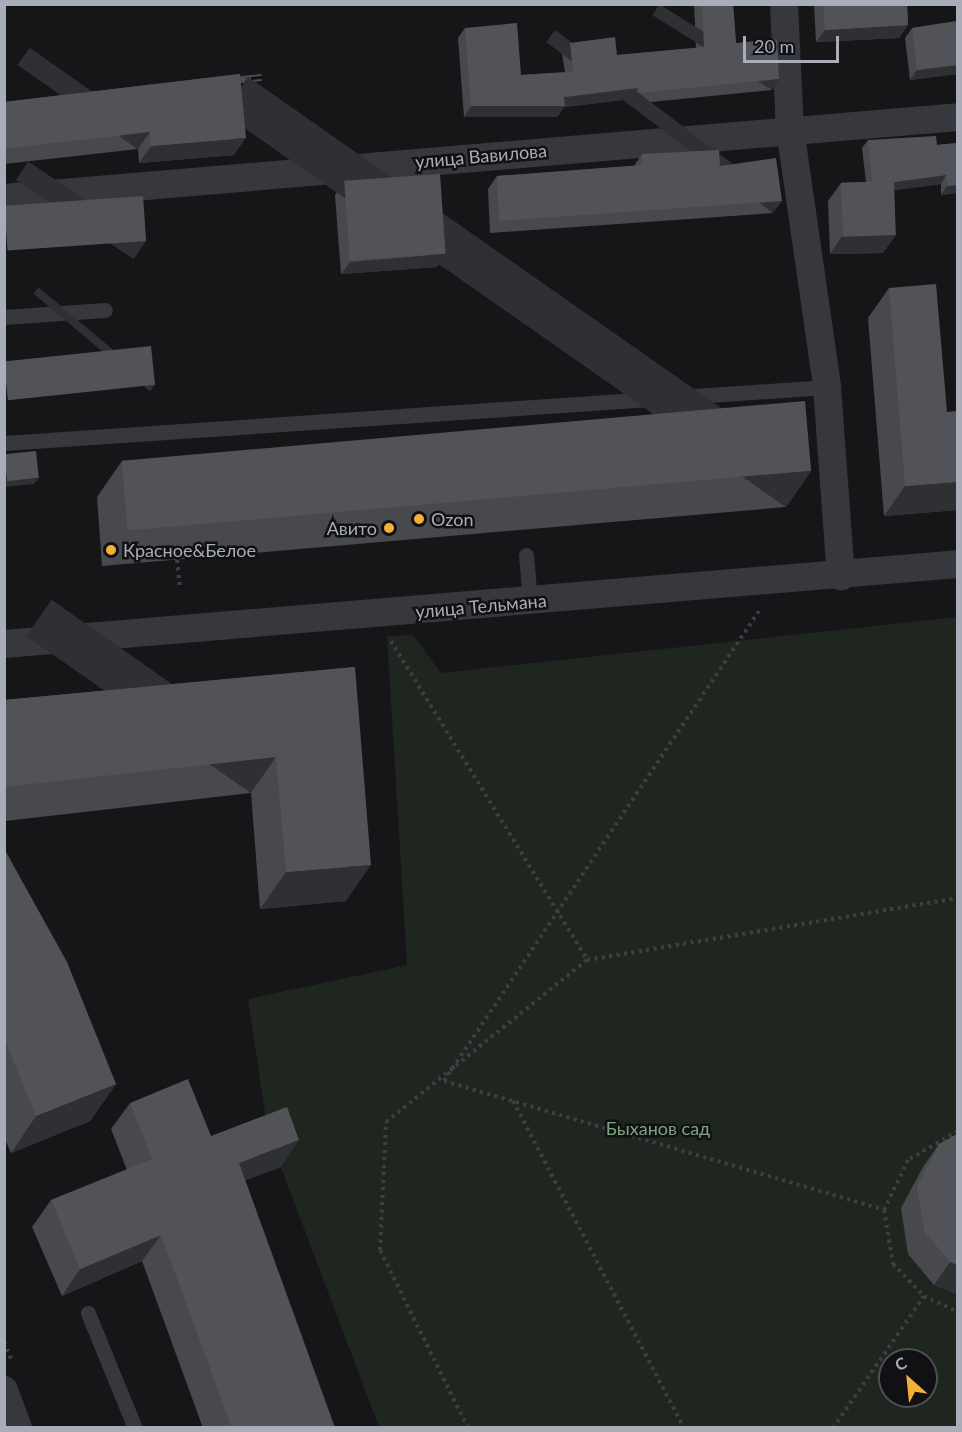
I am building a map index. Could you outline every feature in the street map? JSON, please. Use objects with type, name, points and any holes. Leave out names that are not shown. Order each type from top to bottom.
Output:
[{"type":"street","points":[[783,4],[790,129],[827,387],[841,576]]},
{"type":"street","name":"улица Вавилова","points":[[4,198],[790,129],[957,117]]},
{"type":"street","name":"улица Тельмана","points":[[4,644],[841,576],[957,564]]},
{"type":"street","points":[[4,1390],[18,1428]]},
{"type":"lane","points":[[4,317],[105,310]]},
{"type":"lane","points":[[4,443],[827,387]]},
{"type":"lane","points":[[526,555],[530,602]]},
{"type":"lane","points":[[88,1313],[135,1428]]},
{"type":"path","points":[[177,560],[180,589]]},
{"type":"path","points":[[444,1081],[762,608]]},
{"type":"path","points":[[387,636],[559,909],[587,960]]},
{"type":"path","points":[[468,1428],[380,1250],[387,1122],[444,1081],[587,960],[957,898]]},
{"type":"path","points":[[444,1081],[884,1210]]},
{"type":"path","points":[[513,1101],[684,1428]]},
{"type":"path","points":[[957,1131],[908,1160],[884,1210],[893,1264],[924,1296],[957,1312]]},
{"type":"path","points":[[833,1428],[924,1296]]},
{"type":"green space","name":"Быханов сад","points":[[957,617],[957,1427],[379,1427],[268,1133],[248,999],[407,965],[387,636],[413,635],[441,673]]},
{"type":"building","points":[[702,4],[733,4],[736,43],[777,39],[779,79],[639,93],[638,88],[564,97],[565,106],[471,106],[465,28],[517,23],[521,75],[573,72],[570,43],[615,37],[617,55],[704,47]]},
{"type":"building","points":[[823,4],[907,4],[908,25],[825,30]]},
{"type":"building","points":[[957,21],[957,65],[917,70],[912,28]]},
{"type":"building","points":[[240,74],[246,138],[151,146],[150,132],[4,149],[4,102]]},
{"type":"building","points":[[936,136],[937,145],[957,143],[957,185],[947,186],[946,175],[894,182],[872,182],[868,140]]},
{"type":"building","points":[[719,150],[720,166],[776,158],[782,201],[499,221],[497,176],[642,165],[642,154]]},
{"type":"building","points":[[440,174],[446,254],[350,261],[344,181]]},
{"type":"building","points":[[894,181],[896,235],[843,237],[841,183]]},
{"type":"building","points":[[143,196],[146,241],[7,251],[4,206]]},
{"type":"building","points":[[936,284],[947,412],[957,411],[957,482],[905,486],[889,288]]},
{"type":"building","points":[[151,346],[155,385],[8,400],[4,361]]},
{"type":"building","points":[[805,401],[811,471],[128,531],[122,461]]},
{"type":"building","points":[[36,451],[39,478],[7,481],[4,454]]},
{"type":"building","points":[[355,667],[371,865],[286,872],[276,757],[4,787],[4,700]]},
{"type":"building","points":[[4,797],[6,852],[67,962],[116,1084],[36,1116],[4,1038]]},
{"type":"building","points":[[188,1079],[211,1136],[287,1107],[299,1140],[239,1163],[335,1428],[232,1428],[161,1235],[80,1269],[51,1200],[152,1159],[130,1103]]},
{"type":"building","points":[[957,1134],[957,1265],[950,1262],[924,1231],[917,1186],[939,1144]]},
{"type":"railway","points":[[223,81],[262,77]]},
{"type":"place","name":"Ozon","points":[[419,519]]},
{"type":"place","name":"Авито","points":[[389,528]]},
{"type":"place","name":"Красное&Белое","points":[[111,550]]}]
